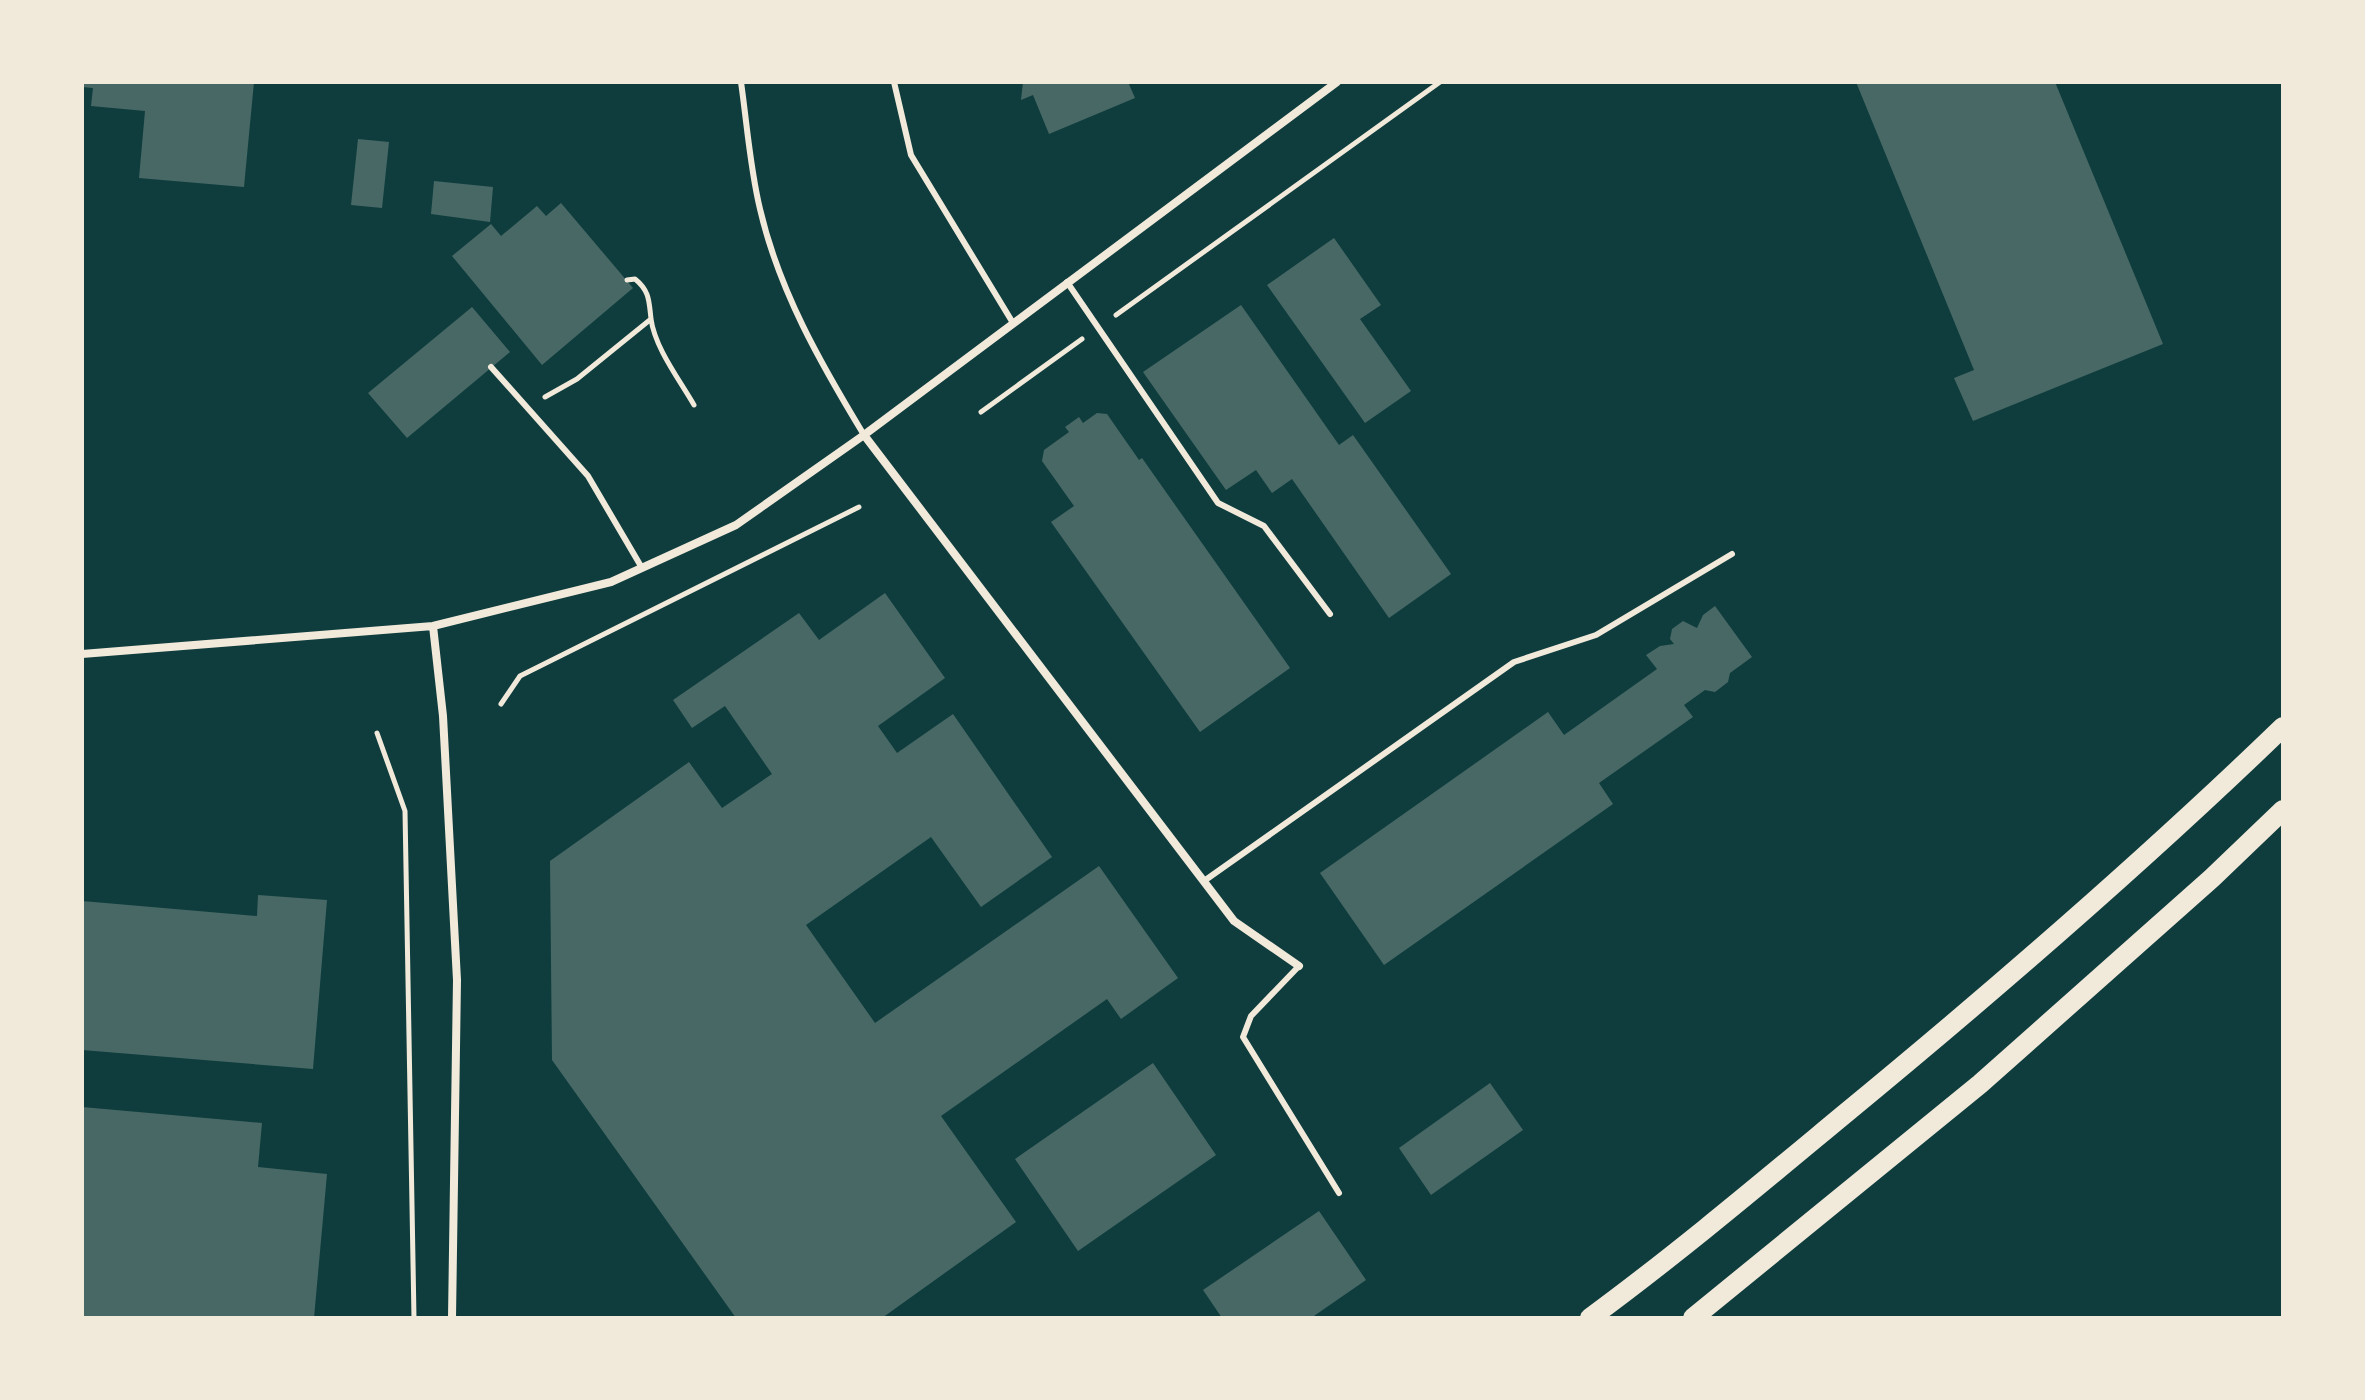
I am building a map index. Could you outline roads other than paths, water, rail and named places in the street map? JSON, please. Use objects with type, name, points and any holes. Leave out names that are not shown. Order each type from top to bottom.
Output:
[{"type":"main road","points":[[1590,1318],[1659,1267],[1931,1043],[2180,826],[2283,727]]},
{"type":"main road","points":[[1693,1318],[1980,1084],[2212,878],[2283,810]]},
{"type":"street","points":[[82,654],[433,626],[611,582],[642,568],[736,525],[864,435],[1337,82]]},
{"type":"street","points":[[864,435],[1234,921],[1299,966]]},
{"type":"street","points":[[433,626],[443,716],[457,980],[452,1318]]},
{"type":"lane","points":[[741,82],[759,208],[784,287],[824,368],[864,435]]},
{"type":"lane","points":[[894,82],[911,155],[1013,323]]},
{"type":"lane","points":[[1067,282],[1101,326],[1218,503],[1264,526],[1330,614]]},
{"type":"lane","points":[[491,367],[588,476],[642,568]]},
{"type":"lane","points":[[1204,881],[1514,662],[1596,635],[1732,554]]},
{"type":"lane","points":[[1299,966],[1251,1016],[1243,1037],[1339,1193]]}]
